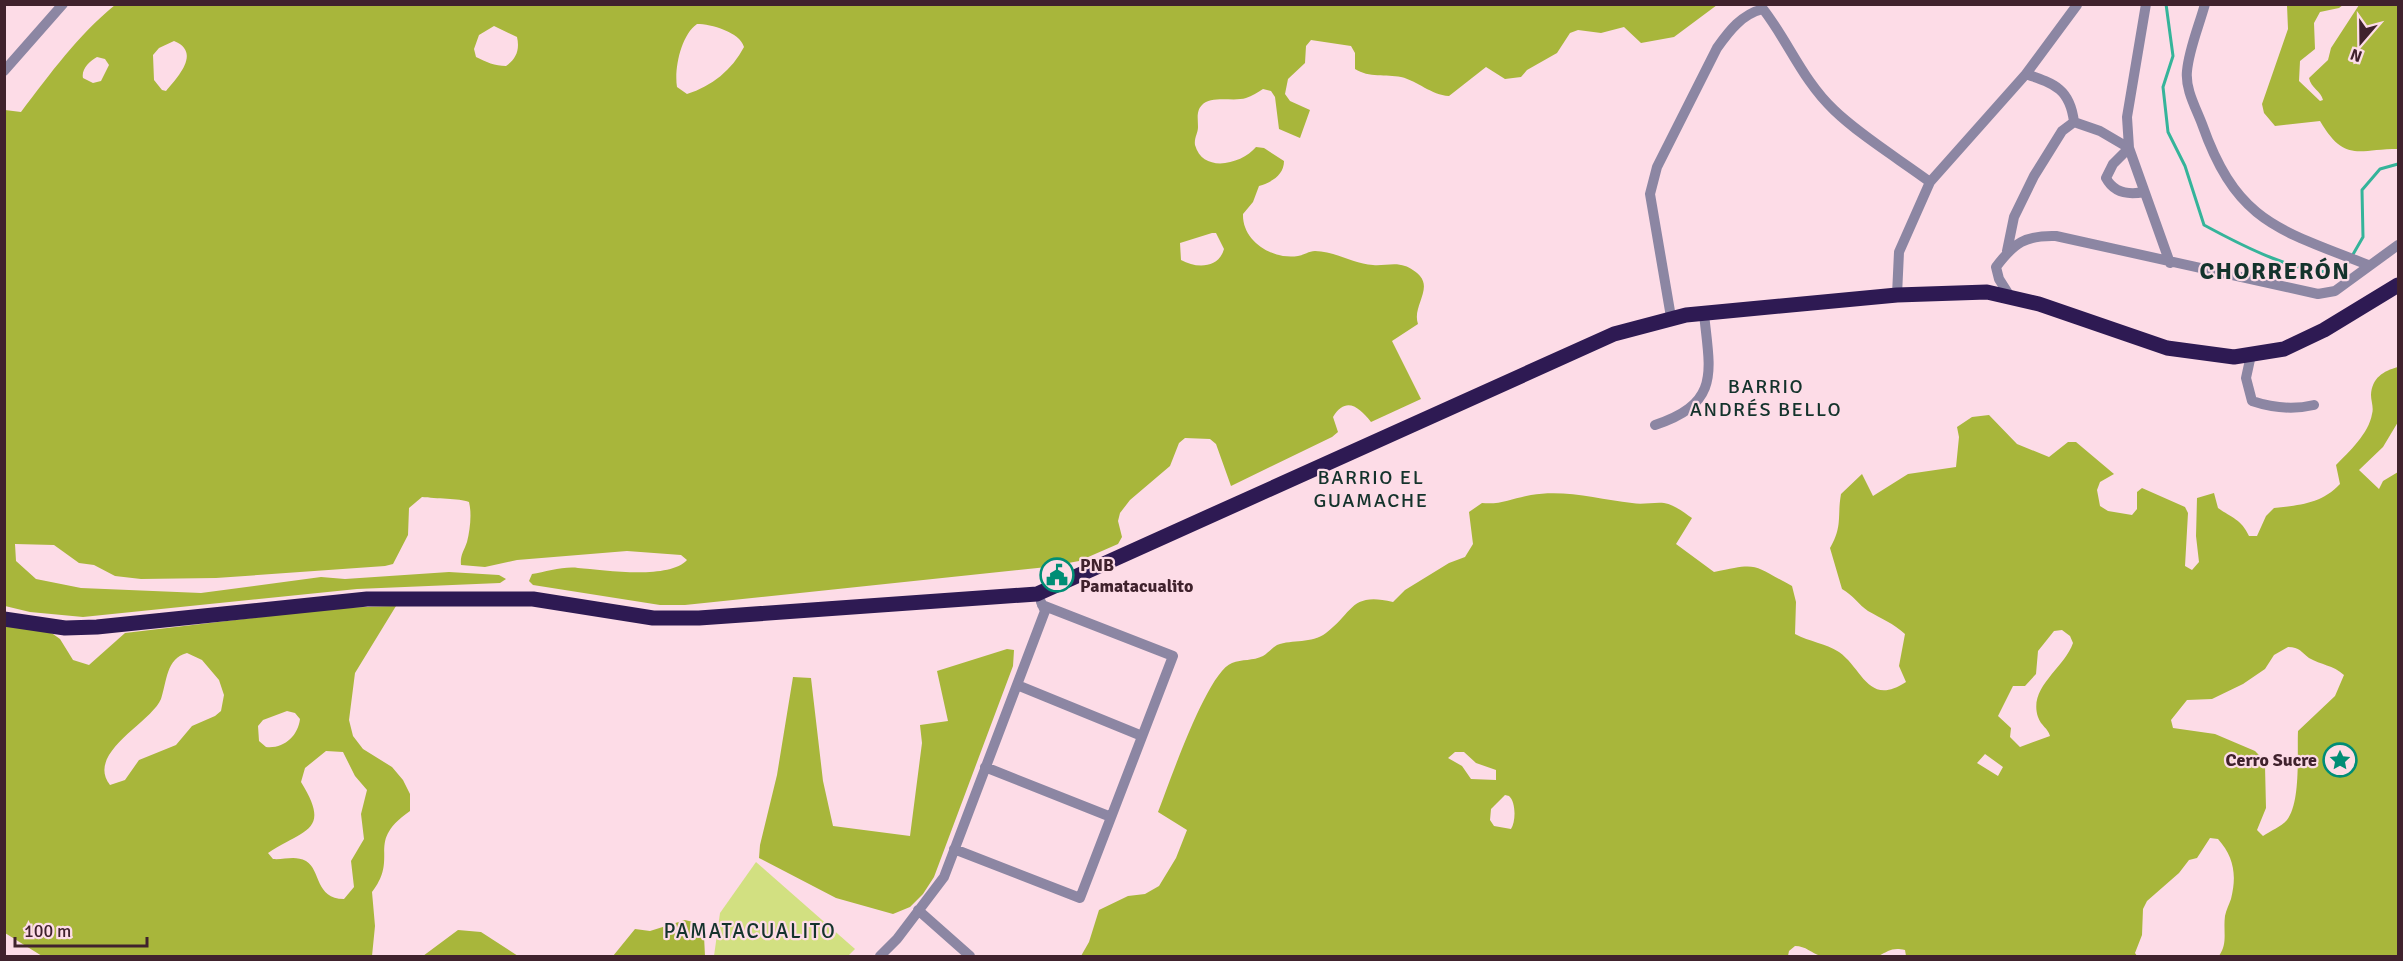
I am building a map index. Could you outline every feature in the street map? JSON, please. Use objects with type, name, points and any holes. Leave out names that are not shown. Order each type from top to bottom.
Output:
[{"type":"highway","points":[[4,619],[65,628],[97,627],[367,599],[464,597],[533,599],[653,618],[699,618],[1040,600],[1614,333],[1671,317],[1897,294],[1987,292],[2039,304],[2167,348],[2234,357],[2284,349],[2324,330],[2398,285]]},
{"type":"street","points":[[4,71],[63,4]]},
{"type":"street","points":[[2146,4],[2127,117],[2129,148],[2170,263]]},
{"type":"street","points":[[2205,4],[2187,72],[2189,89],[2218,163],[2232,188],[2265,221],[2364,263]]},
{"type":"street","points":[[1897,294],[1899,252],[1930,182],[2026,74],[2077,5]]},
{"type":"street","points":[[1671,317],[1650,194],[1658,167],[1717,48],[1729,32],[1750,12],[1766,7],[1793,58],[1833,110],[1930,182]]},
{"type":"street","points":[[2026,74],[2051,82],[2064,93],[2072,106],[2074,122]]},
{"type":"street","points":[[2074,122],[2100,131],[2129,148]]},
{"type":"street","points":[[2011,298],[1999,279],[1996,267],[2007,251],[2014,217],[2034,176],[2062,131],[2074,122]]},
{"type":"street","points":[[2129,148],[2113,164],[2106,178],[2110,186],[2121,192],[2144,192]]},
{"type":"street","points":[[2007,251],[2036,235],[2056,236],[2318,294],[2335,291],[2364,263],[2398,245]]},
{"type":"street","points":[[1655,425],[1680,417],[1698,400],[1709,383],[1710,367],[1704,314]]},
{"type":"street","points":[[2251,355],[2247,378],[2252,401],[2269,407],[2294,408],[2314,405]]},
{"type":"street","points":[[880,957],[944,877],[1045,611],[1040,600]]},
{"type":"street","points":[[954,849],[1080,898],[1173,656],[1040,600]]},
{"type":"street","points":[[1017,685],[1142,736]]},
{"type":"street","points":[[985,767],[1111,817]]},
{"type":"street","points":[[918,910],[970,957]]},
{"type":"green space","points":[[115,4],[1717,5],[1674,37],[1641,43],[1624,27],[1601,33],[1578,30],[1570,33],[1557,53],[1527,70],[1521,77],[1505,79],[1486,67],[1449,96],[1436,93],[1401,77],[1360,72],[1355,69],[1355,53],[1351,46],[1311,40],[1306,46],[1305,63],[1288,79],[1285,94],[1290,101],[1310,110],[1300,138],[1279,129],[1275,97],[1271,91],[1263,89],[1246,98],[1217,99],[1202,105],[1198,112],[1195,145],[1199,154],[1206,160],[1214,163],[1233,161],[1242,158],[1256,147],[1264,148],[1284,161],[1282,170],[1276,177],[1259,186],[1253,202],[1243,214],[1248,233],[1260,247],[1278,255],[1298,256],[1315,251],[1366,264],[1401,265],[1420,276],[1424,287],[1417,311],[1418,324],[1392,341],[1421,399],[1371,422],[1357,408],[1348,405],[1343,407],[1333,417],[1338,432],[1332,437],[1231,486],[1216,444],[1210,439],[1185,438],[1179,443],[1170,466],[1130,500],[1120,513],[1118,521],[1122,537],[1118,544],[1079,561],[1047,567],[685,605],[660,605],[533,585],[529,581],[532,574],[567,568],[619,572],[666,570],[687,560],[681,555],[627,551],[517,560],[485,567],[461,565],[470,527],[469,502],[422,497],[409,508],[408,535],[393,564],[385,566],[216,578],[141,579],[115,576],[94,565],[79,563],[54,545],[15,544],[16,561],[36,579],[81,588],[201,593],[321,577],[345,579],[449,572],[499,575],[506,579],[500,583],[357,589],[83,617],[30,612],[5,606],[5,110],[21,112],[65,56]],"holes":[[[697,24],[717,27],[737,37],[744,47],[734,63],[713,82],[687,94],[677,87],[676,80],[680,53],[691,29]],[[494,26],[517,37],[518,46],[515,57],[506,66],[476,57],[474,49],[479,35]],[[174,41],[182,46],[187,58],[181,72],[166,91],[162,90],[154,80],[153,55],[159,48]],[[97,57],[105,59],[109,65],[101,81],[93,83],[83,78],[85,68]],[[1212,233],[1216,233],[1224,249],[1217,260],[1207,265],[1194,265],[1181,260],[1180,243]]]},
{"type":"green space","points":[[2287,5],[2343,5],[2320,12],[2314,23],[2315,49],[2300,61],[2299,81],[2320,101],[2323,100],[2322,97],[2309,78],[2328,60],[2331,48],[2359,5],[2398,5],[2398,149],[2353,151],[2337,143],[2320,121],[2275,126],[2264,113],[2262,104],[2288,29]]},
{"type":"green space","points":[[2398,367],[2398,422],[2383,447],[2359,470],[2379,489],[2383,481],[2398,472],[2398,956],[2219,956],[2224,942],[2225,916],[2231,899],[2234,874],[2228,853],[2218,839],[2210,838],[2197,858],[2189,860],[2179,873],[2147,901],[2143,909],[2142,935],[2135,953],[2137,956],[1906,956],[1905,950],[1897,949],[1874,957],[1841,958],[1821,956],[1795,946],[1789,951],[1788,956],[1081,956],[1089,942],[1099,910],[1128,896],[1145,894],[1159,886],[1176,858],[1187,830],[1158,812],[1200,707],[1222,671],[1232,663],[1263,656],[1277,645],[1308,640],[1326,633],[1360,602],[1379,600],[1393,602],[1405,590],[1449,563],[1465,557],[1473,544],[1469,512],[1482,503],[1556,493],[1636,504],[1672,505],[1692,518],[1676,544],[1714,572],[1748,566],[1755,567],[1792,586],[1796,602],[1795,634],[1839,652],[1874,688],[1893,689],[1906,682],[1899,666],[1905,634],[1868,611],[1842,589],[1830,548],[1838,527],[1841,494],[1862,474],[1873,496],[1908,474],[1956,467],[1959,437],[1957,427],[1972,417],[1989,415],[2017,444],[2049,457],[2068,442],[2076,442],[2114,474],[2100,482],[2097,490],[2100,506],[2108,511],[2132,515],[2137,509],[2137,492],[2142,488],[2185,507],[2188,513],[2185,566],[2192,570],[2199,562],[2196,536],[2197,498],[2214,493],[2218,508],[2239,522],[2249,536],[2257,536],[2266,516],[2274,508],[2318,500],[2333,491],[2340,484],[2336,465],[2358,442],[2370,421],[2373,412],[2371,395],[2374,384],[2379,376]],"holes":[[[2062,630],[2070,636],[2073,643],[2038,696],[2036,706],[2038,717],[2050,736],[2020,747],[2010,737],[2011,728],[1998,716],[2013,686],[2025,686],[2036,674],[2038,651],[2054,631]],[[2288,647],[2295,648],[2309,658],[2336,669],[2344,675],[2335,696],[2298,731],[2296,790],[2291,812],[2285,822],[2263,836],[2257,830],[2266,808],[2265,766],[2262,758],[2255,751],[2215,734],[2173,728],[2171,720],[2187,700],[2212,699],[2243,684],[2265,669],[2274,655]],[[1455,752],[1464,752],[1476,763],[1496,770],[1496,780],[1471,779],[1462,766],[1448,758]],[[1985,754],[2003,767],[1998,776],[1977,763]],[[1505,795],[1509,796],[1514,812],[1511,829],[1494,826],[1490,820],[1491,809]]]},
{"type":"green space","points":[[396,606],[355,673],[349,720],[353,736],[363,749],[392,767],[403,780],[410,794],[410,811],[396,822],[385,841],[383,869],[372,892],[375,926],[372,956],[42,956],[5,933],[4,625],[45,630],[60,639],[73,660],[89,665],[125,633],[336,608]],"holes":[[[187,653],[202,660],[219,680],[224,695],[221,711],[192,726],[176,745],[139,760],[125,780],[110,785],[105,773],[106,761],[122,739],[155,708],[161,699],[171,665]],[[287,711],[295,713],[300,719],[293,736],[284,744],[273,747],[266,747],[259,741],[258,726],[263,720]],[[326,751],[343,752],[355,776],[367,790],[361,814],[364,839],[351,861],[354,887],[344,899],[328,894],[311,865],[306,861],[294,858],[273,859],[268,853],[302,833],[310,827],[314,820],[310,798],[301,782],[305,768]]]},
{"type":"green space","points":[[1007,649],[1014,650],[1013,666],[934,877],[923,894],[910,907],[893,914],[836,898],[759,858],[777,775],[793,677],[811,678],[823,781],[833,826],[910,836],[922,743],[920,725],[948,721],[937,671]]},
{"type":"green space","points":[[756,862],[855,949],[848,956],[714,956],[720,913]]},
{"type":"green space","points":[[685,920],[693,922],[704,936],[705,956],[613,956],[635,929],[650,931]]},
{"type":"green space","points":[[458,930],[481,932],[518,956],[423,956]]},
{"type":"waterway","points":[[2166,4],[2173,56],[2163,87],[2168,132],[2185,166],[2204,225],[2253,250],[2292,265],[2328,272],[2344,270],[2363,237],[2362,190],[2380,169],[2398,164]]},
{"type":"place","name":"PNB Pamatacualito","points":[[1057,575]]},
{"type":"place","name":"Cerro Sucre","points":[[2340,760]]},
{"type":"district","name":"CHORRERÓN","points":[[2275,271]]},
{"type":"district","name":"BARRIO ANDRÉS BELLO","points":[[1766,398]]},
{"type":"district","name":"BARRIO EL GUAMACHE","points":[[1371,488]]},
{"type":"district","name":"PAMATACUALITO","points":[[750,931]]}]
